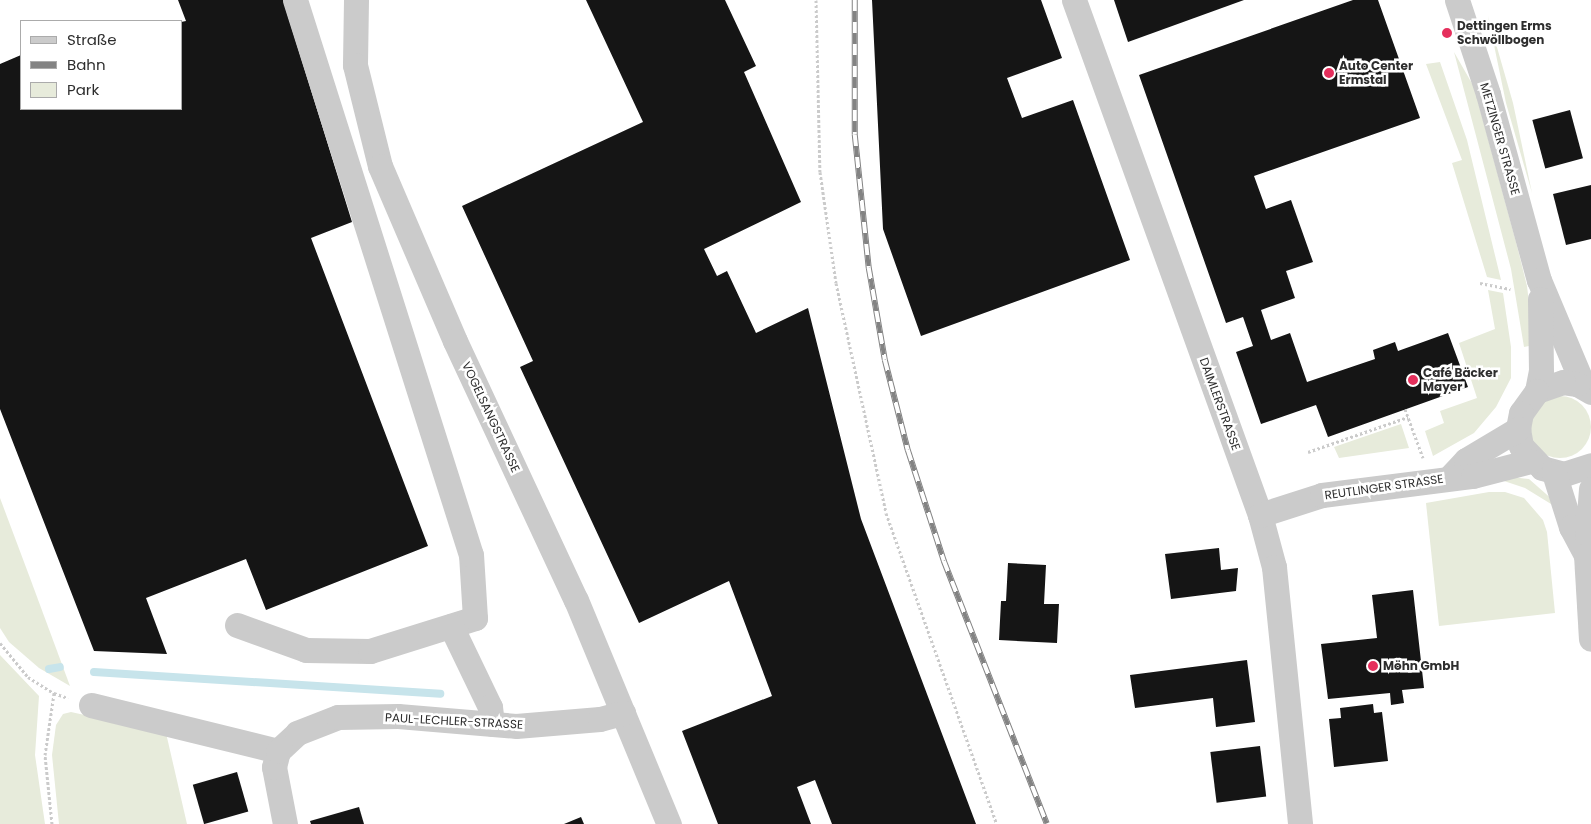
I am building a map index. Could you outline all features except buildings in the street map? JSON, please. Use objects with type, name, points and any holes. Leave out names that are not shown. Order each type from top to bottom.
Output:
[{"type":"street","points":[[237,625],[306,650],[370,651],[476,618],[471,555],[295,0]]},
{"type":"street","name":"VOGELSANGSTRASSE","points":[[356,0],[355,65],[380,166],[452,333],[576,600],[669,824]]},
{"type":"street","name":"DAIMLERSTRASSE","points":[[1074,0],[1260,515],[1274,567],[1300,824]]},
{"type":"street","name":"METZINGER STRASSE","points":[[1457,0],[1490,103],[1539,280],[1587,389]]},
{"type":"street","name":"METZINGER STRASSE","points":[[1518,429],[1521,412],[1537,391],[1541,371],[1539,280]]},
{"type":"street","name":"METZINGER STRASSE","points":[[1537,391],[1563,382],[1587,389]]},
{"type":"street","points":[[1518,429],[1521,446],[1531,460],[1554,473],[1574,473],[1591,465]]},
{"type":"street","name":"REUTLINGER STRASSE","points":[[1450,477],[1466,460],[1518,429]]},
{"type":"street","name":"REUTLINGER STRASSE","points":[[1260,515],[1322,495],[1413,485],[1450,477],[1473,476],[1531,460]]},
{"type":"street","points":[[1554,473],[1571,527],[1586,555]]},
{"type":"street","points":[[1591,489],[1586,555],[1591,639]]},
{"type":"street","points":[[451,626],[490,707],[492,724]]},
{"type":"street","points":[[91,704],[278,751],[274,767],[285,824]]},
{"type":"street","name":"PAUL-LECHLER-STRASSE","points":[[278,751],[297,733],[338,718],[398,716],[516,726],[600,719],[623,713]]},
{"type":"path","points":[[816,0],[820,172],[836,283],[883,504],[903,569],[997,824]]},
{"type":"path","points":[[1480,283],[1510,289]]},
{"type":"path","points":[[1405,410],[1416,439]]},
{"type":"path","points":[[1308,452],[1408,417]]},
{"type":"path","points":[[0,643],[28,677],[54,693],[91,704]]},
{"type":"path","points":[[52,824],[45,755],[54,693]]},
{"type":"green space","points":[[1488,16],[1513,103],[1532,193],[1506,103]]},
{"type":"green space","points":[[1454,52],[1474,87],[1527,286],[1534,345],[1524,347],[1511,269]]},
{"type":"green space","points":[[1440,62],[1467,140],[1501,280],[1487,277],[1452,163],[1462,160],[1426,64]]},
{"type":"green space","points":[[1488,290],[1503,293],[1511,347],[1511,378],[1496,407],[1474,433],[1433,456],[1425,431],[1444,423],[1440,411],[1477,398],[1459,343],[1495,329]]},
{"type":"green space","points":[[1554,396],[1566,396],[1582,405],[1589,415],[1591,427],[1589,439],[1582,449],[1566,458],[1554,458],[1543,453],[1534,444],[1529,433],[1529,421],[1534,410],[1543,401]]},
{"type":"green space","points":[[1401,424],[1409,448],[1339,458],[1334,447]]},
{"type":"green space","points":[[1503,476],[1529,479],[1554,501],[1551,504],[1525,488],[1504,481]]},
{"type":"green space","points":[[1489,492],[1505,492],[1524,498],[1543,520],[1547,532],[1555,613],[1439,626],[1426,503]]},
{"type":"green space","points":[[0,498],[70,686],[39,668],[9,642],[0,628]]},
{"type":"green space","points":[[0,655],[39,696],[35,755],[45,824],[0,824]]},
{"type":"green space","points":[[71,712],[166,733],[187,824],[59,824],[52,755],[56,725],[63,714]]},
{"type":"waterway","points":[[49,669],[60,667]]},
{"type":"waterway","points":[[94,672],[440,694]]},
{"type":"railway","points":[[855,0],[855,135],[869,268],[885,360],[908,450],[944,561],[1047,824]]},
{"type":"place","name":"Dettingen Erms Schwöllbogen","points":[[1447,33]]},
{"type":"place","name":"Auto Center Ermstal","points":[[1329,73]]},
{"type":"place","name":"Café Bäcker Mayer","points":[[1413,380]]},
{"type":"place","name":"Möhn GmbH","points":[[1373,666]]}]
